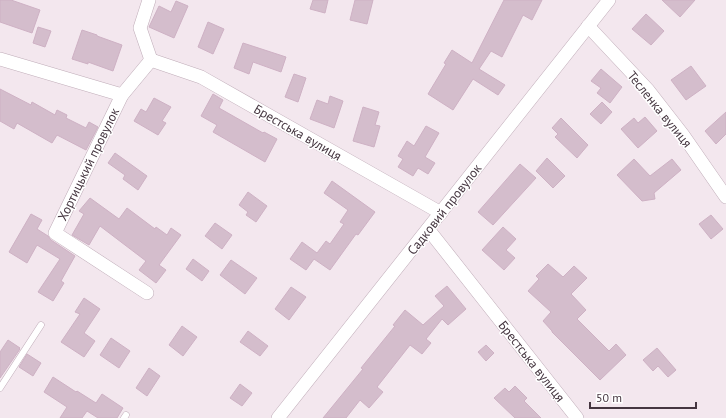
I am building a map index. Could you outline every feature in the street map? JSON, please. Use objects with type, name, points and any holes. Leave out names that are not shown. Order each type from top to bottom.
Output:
[{"type":"street","points":[[149,0],[140,28],[151,60]]},
{"type":"street","name":"Садковий провулок","points":[[278,418],[609,0]]},
{"type":"street","name":"Тесленка вулиця","points":[[588,26],[648,90],[683,135],[726,197]]},
{"type":"street","points":[[0,59],[122,95]]},
{"type":"street","name":"Хортицький провулок","points":[[146,293],[55,232],[122,95],[151,60]]},
{"type":"street","name":"Брестська вулиця","points":[[151,60],[201,76],[441,213]]},
{"type":"street","name":"Брестська вулиця","points":[[428,229],[577,418]]},
{"type":"lane","points":[[0,388],[41,325]]},
{"type":"building","points":[[0,0],[11,0],[40,10],[32,33],[0,22]]},
{"type":"building","points":[[313,0],[328,0],[325,13],[310,9]]},
{"type":"building","points":[[355,0],[373,0],[367,24],[350,20]]},
{"type":"building","points":[[504,0],[542,0],[532,20],[523,15],[502,57],[491,51],[479,69],[505,85],[498,95],[473,79],[453,110],[428,94],[446,64],[444,63],[452,50],[472,63]]},
{"type":"building","points":[[662,0],[695,0],[680,17]]},
{"type":"building","points":[[176,1],[188,6],[174,38],[149,27],[159,6],[171,12]]},
{"type":"building","points":[[646,14],[664,31],[651,45],[632,29]]},
{"type":"building","points":[[208,22],[224,29],[213,54],[198,47]]},
{"type":"building","points":[[38,27],[51,31],[45,47],[33,43]]},
{"type":"building","points":[[82,30],[122,45],[113,71],[88,62],[88,64],[72,59]]},
{"type":"building","points":[[243,43],[286,57],[281,72],[253,62],[249,74],[234,68]]},
{"type":"building","points":[[691,66],[706,86],[686,100],[671,80]]},
{"type":"building","points":[[601,69],[622,87],[610,103],[597,93],[601,88],[591,81]]},
{"type":"building","points":[[294,74],[306,78],[298,102],[285,97]]},
{"type":"building","points":[[0,89],[31,105],[32,102],[55,115],[57,110],[67,115],[66,118],[86,128],[89,122],[98,127],[86,150],[57,135],[52,143],[17,123],[14,129],[0,121]]},
{"type":"building","points":[[213,94],[223,100],[219,108],[263,133],[264,132],[277,139],[265,162],[213,132],[217,125],[201,116]]},
{"type":"building","points":[[330,96],[343,101],[334,128],[310,119],[317,100],[328,104]]},
{"type":"building","points":[[154,98],[171,107],[162,121],[166,123],[158,135],[134,121],[141,109],[146,112]]},
{"type":"building","points":[[602,102],[612,112],[601,124],[590,114]]},
{"type":"building","points":[[363,107],[379,112],[375,125],[380,126],[374,147],[353,141]]},
{"type":"building","points":[[726,112],[726,134],[716,144],[705,131]]},
{"type":"building","points":[[645,117],[657,131],[638,148],[621,129],[634,118],[638,123]]},
{"type":"building","points":[[561,118],[588,145],[577,158],[555,137],[558,134],[552,128]]},
{"type":"building","points":[[426,126],[439,133],[425,157],[435,163],[428,174],[418,168],[413,176],[398,167],[403,159],[398,156],[407,141],[414,146]]},
{"type":"building","points":[[115,153],[147,176],[138,190],[123,179],[125,175],[108,163]]},
{"type":"building","points":[[547,158],[565,176],[553,188],[536,171]]},
{"type":"building","points":[[634,159],[650,176],[672,159],[681,170],[654,193],[655,199],[642,201],[617,175]]},
{"type":"building","points":[[520,164],[536,178],[493,225],[478,212]]},
{"type":"building","points":[[332,181],[375,212],[358,235],[356,234],[330,270],[314,259],[306,270],[290,259],[302,242],[317,253],[326,241],[330,244],[344,224],[340,222],[348,210],[324,193]]},
{"type":"building","points":[[248,192],[267,206],[256,222],[246,215],[248,212],[239,205]]},
{"type":"building","points":[[90,198],[119,219],[127,208],[155,229],[156,227],[167,235],[171,228],[181,235],[159,265],[166,270],[156,283],[139,270],[146,261],[100,226],[89,245],[72,235],[84,214],[79,211]]},
{"type":"building","points":[[31,214],[42,220],[37,229],[75,256],[61,281],[64,283],[53,301],[38,292],[60,259],[37,245],[27,263],[9,252]]},
{"type":"building","points":[[711,215],[723,229],[711,239],[699,224]]},
{"type":"building","points":[[215,223],[232,235],[222,249],[205,236]]},
{"type":"building","points":[[503,227],[516,239],[506,250],[515,258],[504,270],[482,250]]},
{"type":"building","points":[[193,259],[209,271],[202,281],[186,269]]},
{"type":"building","points":[[231,260],[257,278],[245,294],[220,275]]},
{"type":"building","points":[[548,264],[563,277],[574,266],[587,278],[571,294],[586,310],[577,319],[609,351],[616,344],[626,355],[600,380],[543,321],[551,312],[528,291],[539,279],[536,276]]},
{"type":"building","points":[[447,286],[466,309],[448,325],[442,319],[426,339],[431,343],[422,354],[410,345],[377,387],[383,392],[369,408],[360,400],[346,418],[323,418],[363,369],[361,368],[395,326],[393,325],[405,310],[423,325],[444,306],[435,296]]},
{"type":"building","points":[[291,287],[306,297],[289,320],[275,309]]},
{"type":"building","points":[[84,298],[100,309],[84,333],[95,341],[84,357],[61,342],[80,314],[75,312]]},
{"type":"building","points":[[182,326],[197,337],[183,356],[169,345]]},
{"type":"building","points":[[248,331],[268,346],[260,356],[240,342]]},
{"type":"building","points":[[111,338],[130,351],[119,368],[100,355]]},
{"type":"building","points":[[8,340],[20,349],[0,378],[0,352]]},
{"type":"building","points":[[486,345],[494,353],[486,361],[478,352]]},
{"type":"building","points":[[657,348],[676,370],[668,377],[658,366],[653,371],[643,360]]},
{"type":"building","points":[[27,354],[41,363],[33,376],[19,367]]},
{"type":"building","points":[[149,368],[160,376],[147,396],[136,388]]},
{"type":"building","points":[[53,377],[96,403],[102,394],[123,408],[117,418],[98,418],[87,411],[82,418],[60,418],[67,407],[44,392]]},
{"type":"building","points":[[240,384],[252,393],[242,406],[230,398]]},
{"type":"building","points":[[515,386],[527,398],[524,401],[541,418],[515,418],[494,398],[505,388],[509,392]]}]
